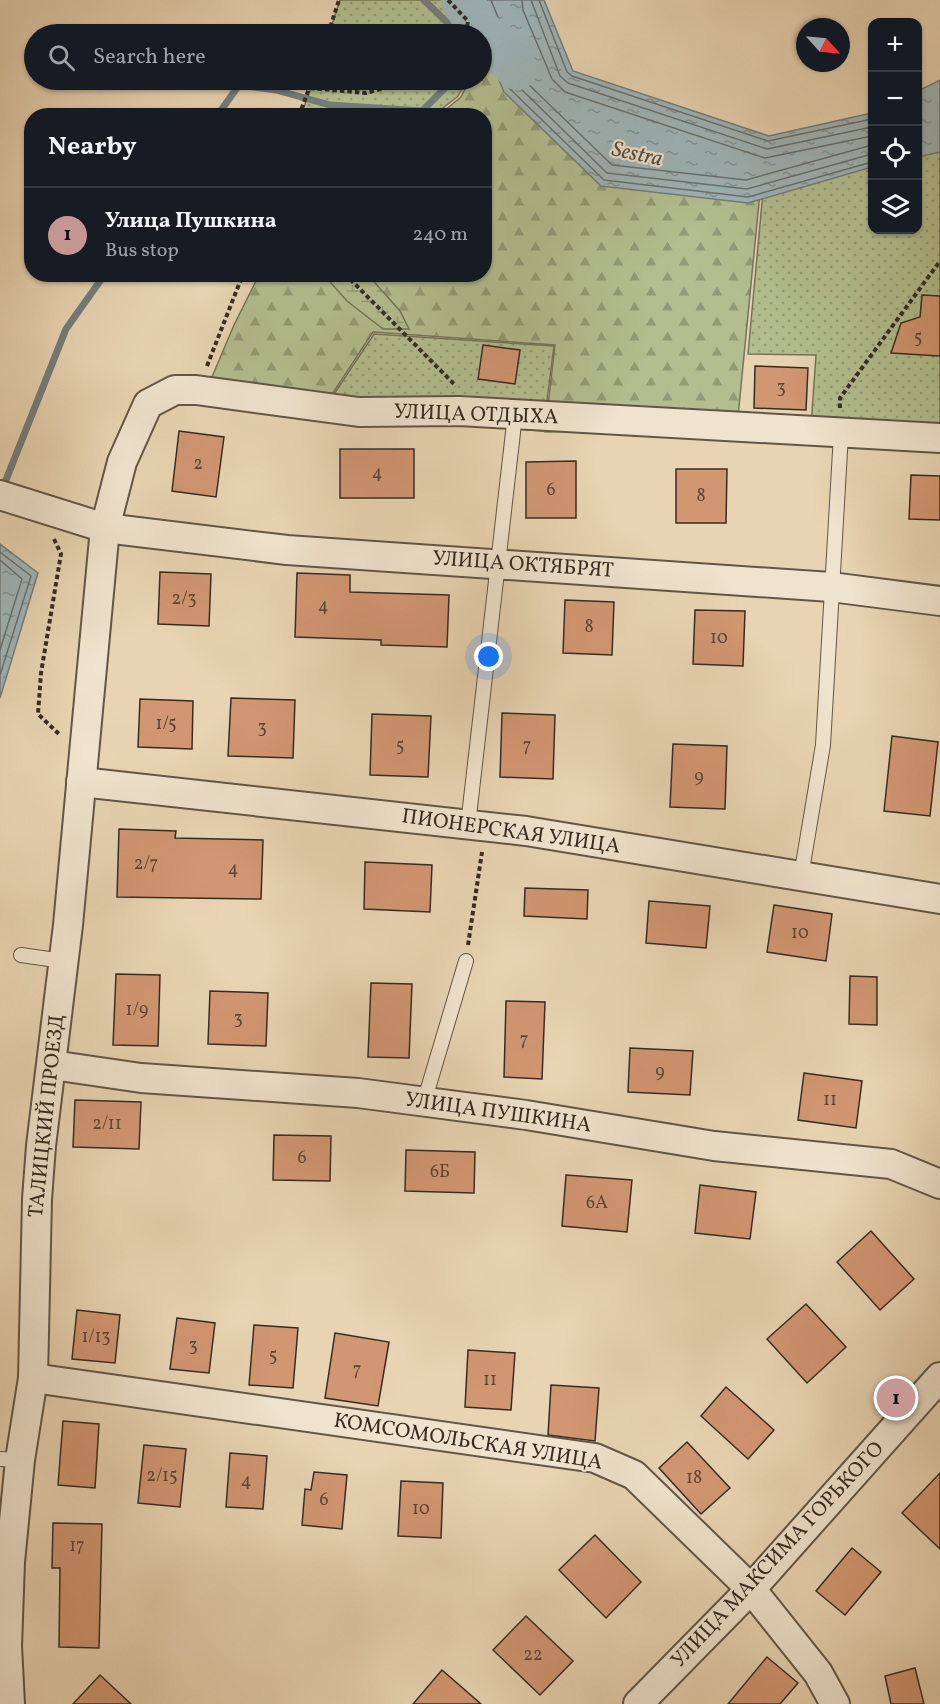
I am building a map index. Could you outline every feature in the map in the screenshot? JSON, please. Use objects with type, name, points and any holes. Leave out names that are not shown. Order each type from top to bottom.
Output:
[{"type":"street","name":"УЛИЦА ОТДЫХА","points":[[105,528],[122,462],[148,404],[175,390],[196,390],[358,412],[459,411],[940,438]]},
{"type":"street","name":"УЛИЦА ОКТЯБРЯТ","points":[[0,495],[105,528],[287,550],[831,587],[940,601]]},
{"type":"street","name":"ТАЛИЦКИЙ ПРОЕЗД","points":[[10,1704],[4,1646],[10,1562],[10,1459],[33,1378],[37,1198],[92,679],[105,528]]},
{"type":"street","name":"ПИОНЕРСКАЯ УЛИЦА","points":[[81,769],[477,826],[940,898]]},
{"type":"street","name":"УЛИЦА ПУШКИНА","points":[[52,1065],[141,1078],[358,1093],[714,1146],[891,1164],[940,1184]]},
{"type":"street","name":"УЛИЦА МАКСИМА ГОРЬКОГО","points":[[638,1704],[751,1589],[940,1377]]},
{"type":"street","name":"КОМСОМОЛЬСКАЯ УЛИЦА","points":[[33,1378],[596,1458],[634,1475],[751,1589],[818,1673],[835,1704]]},
{"type":"lane","points":[[477,826],[498,563],[515,415]]},
{"type":"lane","points":[[801,876],[823,745],[841,434]]},
{"type":"lane","points":[[21,955],[63,962]]},
{"type":"lane","points":[[424,1102],[466,961]]},
{"type":"path","points":[[331,24],[339,0]]},
{"type":"path","points":[[448,0],[468,21],[467,24]]},
{"type":"path","points":[[302,108],[309,90]]},
{"type":"path","points":[[332,90],[366,93],[377,90]]},
{"type":"path","points":[[841,434],[840,398],[940,261]]},
{"type":"path","points":[[196,390],[240,282]]},
{"type":"path","points":[[353,282],[456,384],[459,411]]},
{"type":"path","points":[[52,535],[61,554],[41,673],[38,714],[81,769]]},
{"type":"path","points":[[466,961],[477,826]]},
{"type":"green space","points":[[340,0],[459,0],[475,24],[332,24]]},
{"type":"green space","points":[[492,65],[589,173],[761,182],[737,427],[545,432],[555,345],[373,332],[325,405],[209,384],[256,282],[492,282],[492,108],[448,108],[461,97],[464,90],[492,90]]},
{"type":"green space","points":[[310,90],[461,90],[458,96],[443,108],[304,108]]},
{"type":"green space","points":[[940,126],[940,437],[810,441],[816,355],[748,354],[764,181],[868,159],[868,234],[922,234],[922,135]]},
{"type":"green space","points":[[330,282],[374,282],[400,311],[409,329],[383,329],[347,301]]},
{"type":"green space","points":[[374,334],[554,346],[543,431],[456,424],[326,406]]},
{"type":"water","points":[[466,0],[544,0],[573,71],[769,136],[868,114],[868,168],[748,203],[601,186],[504,92],[492,63],[492,24],[476,24]]},
{"type":"water","points":[[940,80],[940,152],[922,156],[922,126],[922,89]]},
{"type":"water","points":[[0,544],[38,573],[0,698]]},
{"type":"building","points":[[922,295],[940,296],[940,356],[891,353],[901,323],[920,317]]},
{"type":"building","points":[[483,345],[520,350],[515,384],[478,379]]},
{"type":"building","points":[[755,366],[808,368],[806,410],[754,408]]},
{"type":"building","points":[[179,431],[224,437],[216,497],[172,491]]},
{"type":"building","points":[[340,449],[414,449],[414,498],[340,498]]},
{"type":"building","points":[[576,461],[576,518],[526,518],[526,462]]},
{"type":"building","points":[[676,469],[727,469],[726,523],[676,523]]},
{"type":"building","points":[[911,475],[940,476],[940,520],[909,519]]},
{"type":"building","points":[[160,572],[211,574],[209,626],[158,624]]},
{"type":"building","points":[[297,573],[350,575],[350,592],[449,595],[447,647],[381,645],[381,640],[295,637]]},
{"type":"building","points":[[565,600],[614,602],[612,655],[563,653]]},
{"type":"building","points":[[695,610],[745,611],[743,666],[693,664]]},
{"type":"building","points":[[231,698],[295,700],[293,758],[228,756]]},
{"type":"building","points":[[140,699],[193,701],[192,749],[138,747]]},
{"type":"building","points":[[502,713],[555,715],[553,779],[500,777]]},
{"type":"building","points":[[372,714],[431,716],[428,777],[370,775]]},
{"type":"building","points":[[892,736],[938,742],[930,816],[884,811]]},
{"type":"building","points":[[673,744],[727,746],[725,809],[670,807]]},
{"type":"building","points":[[119,829],[176,831],[175,838],[263,840],[261,899],[117,897]]},
{"type":"building","points":[[365,862],[432,865],[430,912],[364,909]]},
{"type":"building","points":[[525,888],[588,890],[587,919],[524,916]]},
{"type":"building","points":[[649,901],[710,906],[706,948],[646,943]]},
{"type":"building","points":[[774,905],[832,914],[826,961],[767,952]]},
{"type":"building","points":[[116,974],[160,975],[158,1046],[113,1045]]},
{"type":"building","points":[[850,976],[877,977],[877,1025],[849,1024]]},
{"type":"building","points":[[371,983],[412,984],[409,1058],[368,1057]]},
{"type":"building","points":[[210,991],[268,993],[266,1046],[208,1044]]},
{"type":"building","points":[[506,1001],[545,1002],[542,1079],[504,1077]]},
{"type":"building","points":[[630,1048],[693,1051],[690,1095],[628,1092]]},
{"type":"building","points":[[804,1073],[862,1081],[856,1128],[798,1120]]},
{"type":"building","points":[[75,1100],[141,1102],[139,1149],[73,1147]]},
{"type":"building","points":[[274,1135],[331,1136],[330,1181],[273,1180]]},
{"type":"building","points":[[406,1150],[475,1152],[474,1193],[405,1191]]},
{"type":"building","points":[[566,1175],[632,1180],[627,1232],[562,1226]]},
{"type":"building","points":[[700,1185],[756,1192],[750,1239],[695,1233]]},
{"type":"building","points":[[871,1231],[914,1279],[880,1310],[837,1262]]},
{"type":"building","points":[[806,1304],[846,1347],[807,1383],[767,1339]]},
{"type":"building","points":[[77,1310],[120,1315],[115,1363],[72,1359]]},
{"type":"building","points":[[177,1318],[215,1323],[209,1373],[170,1369]]},
{"type":"building","points":[[254,1325],[298,1328],[293,1388],[249,1385]]},
{"type":"building","points":[[335,1333],[389,1342],[378,1406],[325,1398]]},
{"type":"building","points":[[468,1350],[515,1353],[511,1410],[465,1407]]},
{"type":"building","points":[[551,1385],[599,1388],[595,1441],[548,1435]]},
{"type":"building","points":[[726,1387],[774,1430],[748,1459],[701,1416]]},
{"type":"building","points":[[63,1421],[99,1424],[95,1488],[58,1485]]},
{"type":"building","points":[[687,1442],[730,1488],[701,1514],[659,1468]]},
{"type":"building","points":[[144,1445],[186,1449],[180,1507],[138,1503]]},
{"type":"building","points":[[230,1453],[267,1456],[263,1509],[226,1507]]},
{"type":"building","points":[[314,1472],[347,1475],[342,1529],[302,1525],[305,1489],[311,1490]]},
{"type":"building","points":[[940,1473],[940,1549],[902,1513]]},
{"type":"building","points":[[401,1481],[443,1483],[441,1538],[398,1536]]},
{"type":"building","points":[[53,1523],[102,1524],[99,1648],[59,1647],[60,1568],[52,1568]]},
{"type":"building","points":[[595,1535],[641,1582],[606,1618],[559,1570]]},
{"type":"building","points":[[852,1548],[881,1572],[845,1615],[816,1591]]},
{"type":"building","points":[[526,1616],[573,1661],[540,1695],[493,1650]]},
{"type":"building","points":[[767,1657],[798,1683],[780,1704],[728,1704]]},
{"type":"building","points":[[915,1668],[924,1704],[891,1704],[885,1676]]},
{"type":"building","points":[[442,1670],[481,1704],[413,1704]]},
{"type":"building","points":[[100,1675],[131,1704],[73,1704]]},
{"type":"waterway","points":[[424,0],[449,24]]},
{"type":"waterway","name":"Sestra","points":[[462,0],[477,24]]},
{"type":"waterway","name":"Sestra","points":[[492,42],[517,69]]},
{"type":"waterway","points":[[223,108],[235,90]]},
{"type":"waterway","points":[[276,90],[330,105],[376,108]]},
{"type":"waterway","points":[[425,108],[443,90]]},
{"type":"waterway","points":[[2,490],[66,329],[99,282]]},
{"type":"place","name":"Улица Пушкина","points":[[896,1398]]}]
